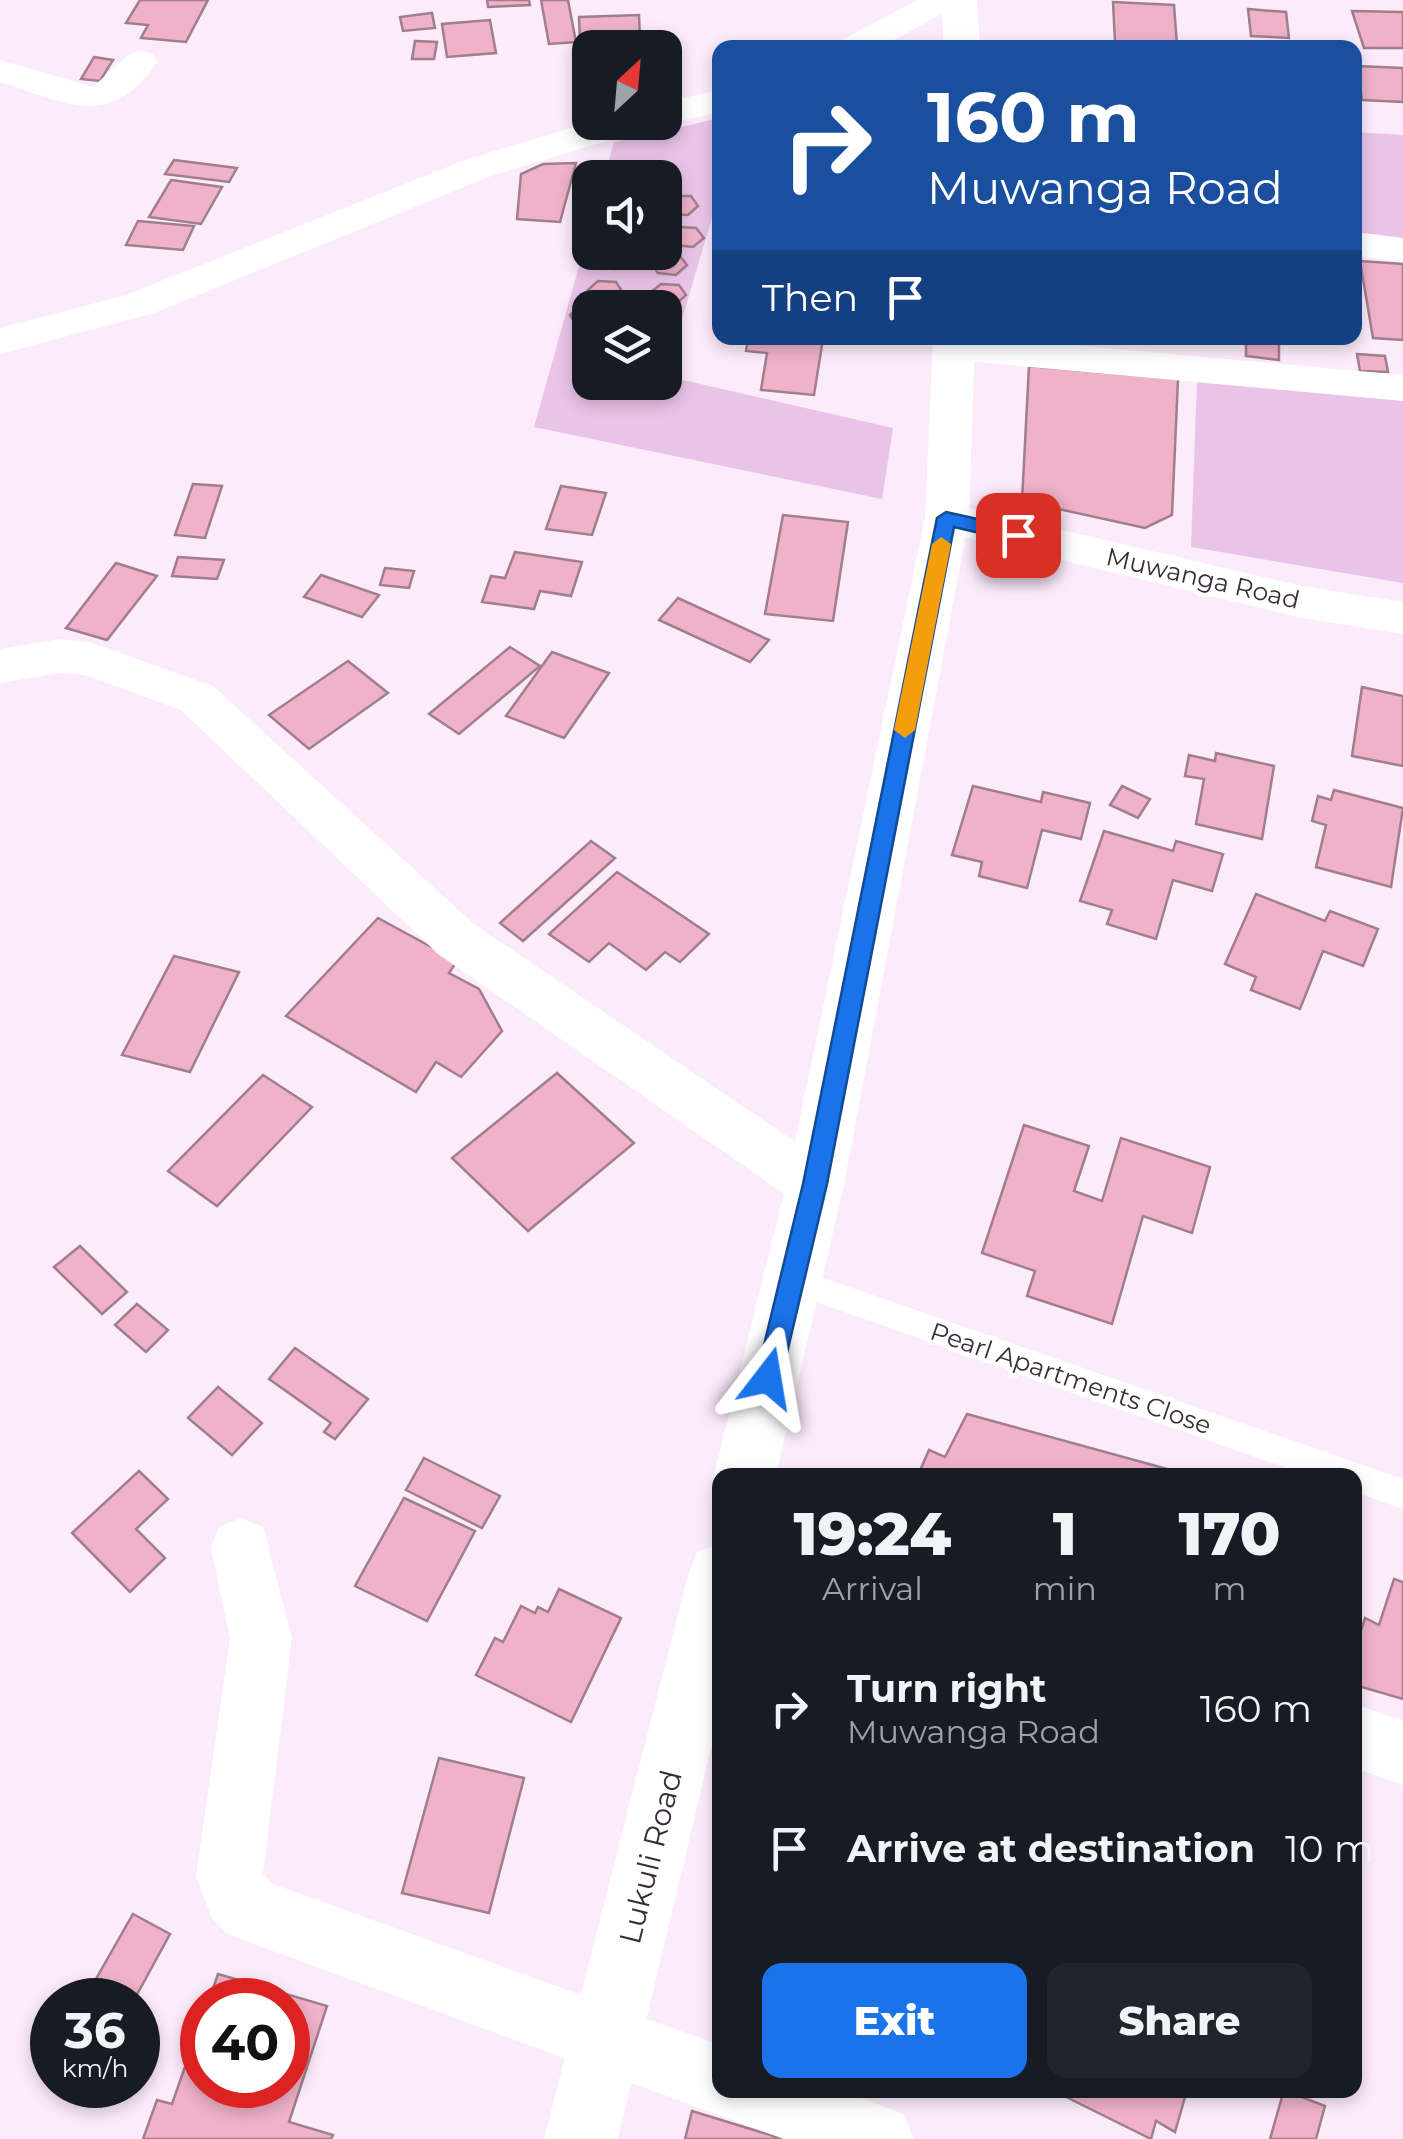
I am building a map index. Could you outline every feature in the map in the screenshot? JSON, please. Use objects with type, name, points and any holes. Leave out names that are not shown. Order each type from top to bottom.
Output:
[{"type":"street","points":[[867,40],[943,0]]},
{"type":"street","points":[[959,0],[962,40]]},
{"type":"street","points":[[0,71],[95,99],[114,90],[141,61]]},
{"type":"street","points":[[682,109],[712,103]]},
{"type":"street","points":[[0,340],[82,322],[154,299],[478,168],[572,140]]},
{"type":"street","points":[[1362,245],[1403,250]]},
{"type":"street","points":[[747,1468],[815,1184],[946,518],[954,345]]},
{"type":"street","points":[[983,345],[1403,388]]},
{"type":"street","name":"Muwanga Road","points":[[946,518],[1302,602],[1403,618]]},
{"type":"street","points":[[0,666],[60,656],[89,658],[198,698],[456,940],[815,1184]]},
{"type":"street","points":[[241,1548],[261,1638],[229,1876],[236,1895],[250,1910],[712,2077]]},
{"type":"street","name":"Lukuli Road","points":[[581,2139],[712,1607]]},
{"type":"street","points":[[1362,1738],[1403,1753]]},
{"type":"street","points":[[768,2098],[878,2139]]},
{"type":"lane","name":"Pearl Apartments Close","points":[[792,1280],[1329,1468]]},
{"type":"lane","name":"Pearl Apartments Close","points":[[1362,1480],[1403,1494]]},
{"type":"shaded area","points":[[712,120],[712,218],[682,319],[682,290],[572,290],[578,270],[682,270],[682,160],[609,160],[614,142],[682,140],[682,127]]},
{"type":"shaded area","points":[[1362,132],[1403,135],[1403,246],[1362,241]]},
{"type":"shaded area","points":[[572,291],[572,400],[682,400],[682,380],[893,428],[882,499],[534,427]]},
{"type":"shaded area","points":[[1197,381],[1403,399],[1403,583],[1191,547]]},
{"type":"building","points":[[140,0],[208,0],[186,42],[141,38],[148,25],[126,23]]},
{"type":"building","points":[[487,0],[529,0],[530,5],[488,7]]},
{"type":"building","points":[[541,0],[568,0],[572,42],[549,44]]},
{"type":"building","points":[[1113,2],[1174,5],[1177,40],[1115,40]]},
{"type":"building","points":[[1248,9],[1286,12],[1289,38],[1251,36]]},
{"type":"building","points":[[1352,11],[1403,12],[1403,48],[1364,48]]},
{"type":"building","points":[[432,13],[435,28],[403,31],[400,17]]},
{"type":"building","points":[[639,15],[640,30],[580,30],[579,17]]},
{"type":"building","points":[[490,20],[496,53],[447,57],[442,24]]},
{"type":"building","points":[[415,41],[437,42],[434,59],[412,59]]},
{"type":"building","points":[[94,57],[113,60],[100,81],[81,79]]},
{"type":"building","points":[[1362,66],[1403,68],[1403,102],[1362,100]]},
{"type":"building","points":[[174,160],[237,168],[229,182],[165,174]]},
{"type":"building","points":[[572,163],[560,222],[517,219],[521,174],[543,164]]},
{"type":"building","points":[[171,180],[222,187],[201,224],[149,217]]},
{"type":"building","points":[[682,196],[691,196],[698,206],[688,215],[682,215]]},
{"type":"building","points":[[138,221],[194,226],[183,250],[126,245]]},
{"type":"building","points":[[682,227],[696,228],[704,238],[693,247],[682,246]]},
{"type":"building","points":[[1362,261],[1403,264],[1403,340],[1373,338]]},
{"type":"building","points":[[656,270],[682,270],[676,275]]},
{"type":"building","points":[[598,281],[616,282],[621,290],[588,290]]},
{"type":"building","points":[[661,284],[679,285],[686,295],[682,299],[682,290],[654,290]]},
{"type":"building","points":[[747,345],[822,345],[814,395],[761,390],[767,353],[746,351]]},
{"type":"building","points":[[1246,345],[1279,345],[1279,360],[1246,356]]},
{"type":"building","points":[[1357,354],[1385,356],[1388,372],[1360,371]]},
{"type":"building","points":[[1029,366],[1178,379],[1172,515],[1145,528],[1022,501]]},
{"type":"building","points":[[193,484],[222,486],[205,538],[175,535]]},
{"type":"building","points":[[561,486],[606,493],[592,535],[546,529]]},
{"type":"building","points":[[783,515],[848,522],[833,621],[765,614]]},
{"type":"building","points":[[515,552],[582,562],[571,596],[540,591],[534,609],[482,602],[491,576],[505,578]]},
{"type":"building","points":[[178,557],[224,560],[217,579],[172,576]]},
{"type":"building","points":[[116,563],[157,576],[107,640],[66,628]]},
{"type":"building","points":[[385,568],[414,571],[409,588],[380,585]]},
{"type":"building","points":[[321,575],[379,595],[362,617],[304,597]]},
{"type":"building","points":[[678,598],[769,640],[750,662],[659,620]]},
{"type":"building","points":[[510,647],[540,666],[459,734],[429,714]]},
{"type":"building","points":[[552,652],[609,673],[564,738],[506,716]]},
{"type":"building","points":[[348,661],[388,693],[309,749],[269,715]]},
{"type":"building","points":[[1362,687],[1403,696],[1403,766],[1352,756]]},
{"type":"building","points":[[1216,753],[1274,766],[1262,839],[1196,824],[1204,779],[1185,776],[1189,755],[1215,761]]},
{"type":"building","points":[[973,786],[1041,802],[1043,792],[1090,803],[1081,839],[1042,830],[1027,888],[979,876],[982,862],[952,855]]},
{"type":"building","points":[[1122,786],[1150,799],[1138,818],[1110,805]]},
{"type":"building","points":[[1334,790],[1403,808],[1391,887],[1316,867],[1326,825],[1312,821],[1318,796],[1331,800]]},
{"type":"building","points":[[1104,831],[1173,851],[1176,841],[1223,854],[1212,891],[1173,880],[1156,939],[1107,924],[1112,910],[1080,901]]},
{"type":"building","points":[[591,841],[615,858],[523,941],[500,923]]},
{"type":"building","points":[[617,872],[709,934],[680,962],[665,952],[646,970],[609,943],[589,962],[549,934]]},
{"type":"building","points":[[1256,894],[1325,921],[1330,911],[1378,929],[1363,966],[1323,951],[1300,1009],[1251,990],[1256,977],[1225,964]]},
{"type":"building","points":[[378,918],[457,961],[449,973],[479,989],[502,1031],[461,1077],[436,1062],[416,1092],[286,1016]]},
{"type":"building","points":[[174,956],[239,972],[190,1072],[122,1055]]},
{"type":"building","points":[[557,1073],[634,1143],[528,1231],[452,1158]]},
{"type":"building","points":[[263,1075],[312,1107],[217,1206],[168,1171]]},
{"type":"building","points":[[1024,1125],[1089,1146],[1074,1191],[1102,1201],[1121,1138],[1210,1167],[1192,1233],[1143,1216],[1112,1324],[1027,1296],[1035,1271],[982,1253]]},
{"type":"building","points":[[80,1246],[127,1292],[102,1314],[54,1267]]},
{"type":"building","points":[[137,1304],[168,1330],[146,1352],[115,1325]]},
{"type":"building","points":[[295,1348],[368,1399],[335,1439],[324,1432],[331,1423],[269,1379]]},
{"type":"building","points":[[218,1387],[262,1423],[232,1455],[188,1418]]},
{"type":"building","points":[[967,1414],[1164,1468],[921,1468],[929,1450],[945,1457]]},
{"type":"building","points":[[424,1458],[500,1496],[482,1528],[406,1490]]},
{"type":"building","points":[[139,1471],[168,1499],[136,1529],[165,1558],[130,1592],[72,1533]]},
{"type":"building","points":[[404,1498],[475,1531],[427,1621],[355,1586]]},
{"type":"building","points":[[1394,1579],[1403,1582],[1403,1699],[1362,1687],[1362,1627],[1365,1618],[1379,1625]]},
{"type":"building","points":[[559,1589],[621,1618],[571,1722],[476,1675],[495,1638],[503,1642],[521,1606],[535,1613],[538,1607],[548,1612]]},
{"type":"building","points":[[439,1758],[524,1778],[489,1913],[402,1893]]},
{"type":"building","points":[[133,1914],[170,1934],[146,1978],[97,1978]]},
{"type":"building","points":[[310,2001],[327,2006],[310,2058]]},
{"type":"building","points":[[180,2081],[180,2108],[294,2108],[289,2122],[333,2135],[331,2139],[143,2139],[160,2101],[172,2104]]},
{"type":"building","points":[[1068,2098],[1185,2098],[1175,2132],[1156,2121],[1151,2139]]},
{"type":"building","points":[[1282,2098],[1304,2098],[1325,2106],[1316,2139],[1270,2139]]},
{"type":"building","points":[[692,2111],[783,2139],[685,2139]]},
{"type":"slow traffic","points":[[905,730],[941,544]]},
{"type":"route","points":[[768,1378],[815,1184],[946,518],[1018,535]]}]
